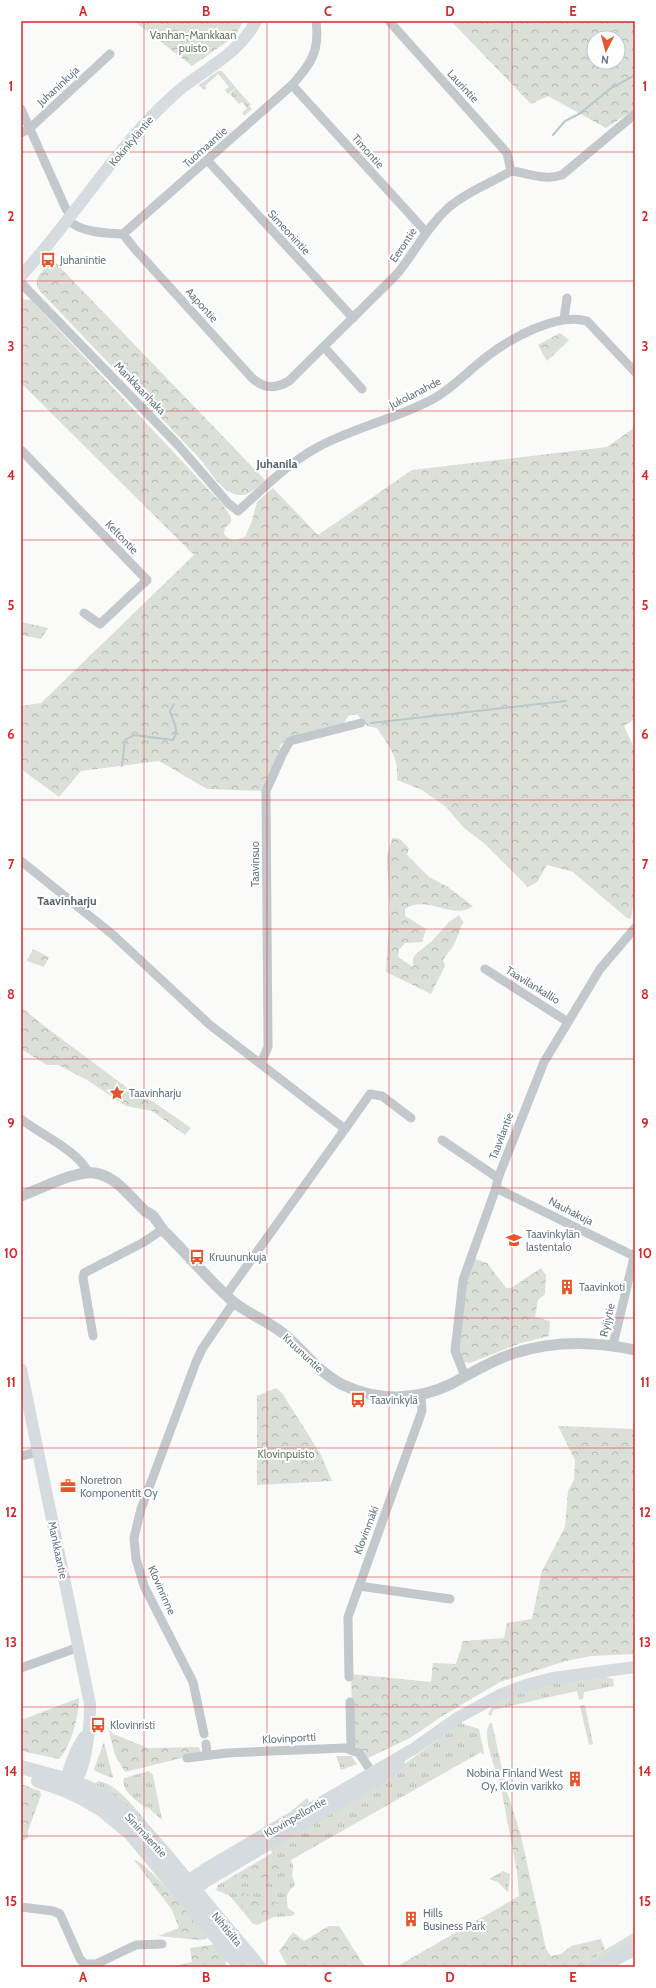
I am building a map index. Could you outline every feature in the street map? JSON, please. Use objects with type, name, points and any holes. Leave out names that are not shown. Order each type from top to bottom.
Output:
[{"type":"highway","points":[[598,1967],[635,1948]]},
{"type":"main road","name":"Kokinkyläntie","points":[[21,276],[70,218],[122,150],[155,113],[186,84],[237,48],[248,35],[256,21]]},
{"type":"main road","name":"Mankkaantie","points":[[21,1369],[90,1704],[87,1747],[70,1785]]},
{"type":"main road","name":"Klovinpellontie","points":[[585,1672],[601,1665],[635,1659]]},
{"type":"main road","name":"Klovinpellontie","points":[[186,1890],[205,1882],[374,1776],[459,1717],[502,1694],[526,1685],[554,1678],[585,1672],[635,1667]]},
{"type":"main road","name":"Sinimäentie","points":[[21,1767],[107,1798],[137,1822],[186,1890]]},
{"type":"main road","name":"Sinimäentie","points":[[21,1775],[70,1785]]},
{"type":"main road","name":"Nihtisilta","points":[[186,1890],[241,1967]]},
{"type":"main road","name":"Nihtisilta","points":[[186,1890],[260,1967]]},
{"type":"street","name":"Tuomaantie","points":[[123,234],[208,161],[292,85],[304,72],[313,57],[317,42],[316,21]]},
{"type":"street","name":"Laurintie","points":[[389,21],[507,153],[511,171]]},
{"type":"street","name":"Juhaninkuja","points":[[25,131],[110,54]]},
{"type":"street","name":"Timontie","points":[[292,85],[426,232]]},
{"type":"street","points":[[21,110],[25,131],[73,224],[85,229],[123,234]]},
{"type":"street","points":[[511,171],[541,177],[555,177],[562,175],[635,114]]},
{"type":"street","name":"Simeonintie","points":[[208,161],[353,318]]},
{"type":"street","name":"Eerontie","points":[[268,387],[279,386],[290,381],[397,274],[412,256],[426,232],[456,202],[511,171]]},
{"type":"street","name":"Aapontie","points":[[123,234],[231,356],[258,383],[268,387]]},
{"type":"street","name":"Mankkaanhaka","points":[[21,283],[178,445],[228,503],[238,511]]},
{"type":"street","points":[[564,319],[567,298]]},
{"type":"street","name":"Jukolanahde","points":[[238,511],[299,459],[318,447],[426,403],[448,390],[486,358],[510,342],[536,329],[564,319],[577,318],[587,321],[635,372]]},
{"type":"street","points":[[324,347],[362,389]]},
{"type":"street","name":"Keltontie","points":[[21,450],[147,580],[100,624],[84,613]]},
{"type":"street","name":"Taavinsuo","points":[[261,1063],[268,1047],[266,791],[290,741],[361,723]]},
{"type":"street","points":[[21,861],[112,934],[210,1025],[345,1129]]},
{"type":"street","name":"Taavilantie","points":[[465,1376],[455,1351],[463,1280],[496,1188],[498,1178],[537,1077],[600,969],[635,928]]},
{"type":"street","name":"Taavilankallio","points":[[485,969],[568,1022]]},
{"type":"street","points":[[226,1294],[370,1094],[382,1096],[411,1118]]},
{"type":"street","points":[[21,1119],[37,1132],[74,1155],[88,1172]]},
{"type":"street","points":[[442,1140],[498,1178]]},
{"type":"street","name":"Kruununtie","points":[[21,1196],[80,1173],[88,1172],[106,1176],[113,1180],[144,1211],[151,1214],[163,1229],[234,1302],[276,1328],[321,1371],[342,1384],[361,1391],[382,1396],[421,1395],[438,1390],[489,1363],[532,1348],[568,1343],[613,1345],[635,1350]]},
{"type":"street","name":"Nauhakuja","points":[[496,1188],[634,1255]]},
{"type":"street","points":[[93,1336],[82,1278],[84,1272],[144,1242],[163,1229]]},
{"type":"street","name":"Ryijytie","points":[[613,1345],[634,1255]]},
{"type":"street","name":"Klovinrinne","points":[[204,1734],[193,1682],[144,1586],[136,1559],[134,1538],[141,1509],[196,1362],[202,1349],[234,1302]]},
{"type":"street","name":"Klovinmäki","points":[[349,1677],[348,1617],[422,1411],[421,1395]]},
{"type":"street","points":[[21,1456],[38,1452]]},
{"type":"street","points":[[359,1586],[450,1599]]},
{"type":"street","points":[[21,1668],[79,1647]]},
{"type":"street","points":[[350,1702],[351,1749],[359,1753],[374,1776]]},
{"type":"street","points":[[206,1744],[207,1755]]},
{"type":"street","name":"Klovinportti","points":[[187,1758],[207,1755],[333,1748],[351,1749]]},
{"type":"street","points":[[21,1907],[53,1911],[60,1914],[80,1960],[85,1964],[96,1964],[136,1945],[162,1944]]},
{"type":"green space","name":"Vanhan-Mankkaan puisto","points":[[134,21],[243,21],[235,36],[192,66]]},
{"type":"green space","points":[[451,21],[635,21],[635,109],[606,128],[548,96],[531,104]]},
{"type":"green space","points":[[218,71],[222,71],[236,88],[228,94],[225,90],[229,87],[218,74],[205,86],[207,88],[204,90],[199,85]]},
{"type":"green space","points":[[236,88],[251,105],[249,106],[252,109],[244,116],[242,113],[247,108],[242,102],[239,104],[230,94]]},
{"type":"green space","points":[[54,261],[265,480],[259,486],[247,494],[240,495],[226,490],[201,460],[38,289],[38,277]]},
{"type":"green space","points":[[21,299],[31,300],[223,505],[231,517],[231,522],[225,528],[224,534],[231,539],[245,537],[252,521],[257,502],[273,488],[318,535],[412,470],[607,447],[635,427],[635,719],[624,726],[635,750],[635,893],[631,919],[627,918],[573,872],[547,865],[537,882],[528,887],[485,844],[463,827],[446,807],[422,790],[397,780],[395,758],[389,746],[377,728],[367,726],[357,714],[348,716],[343,725],[287,739],[281,744],[266,791],[207,789],[159,761],[81,771],[59,797],[21,769],[21,706],[41,703],[194,555],[21,383]]},
{"type":"green space","points":[[560,333],[569,340],[547,361],[538,345]]},
{"type":"green space","points":[[21,622],[48,628],[41,639],[21,635]]},
{"type":"green space","points":[[392,838],[400,839],[409,848],[407,855],[429,877],[448,887],[473,906],[465,910],[457,911],[422,904],[413,905],[405,909],[405,916],[426,929],[422,942],[405,943],[399,950],[398,957],[413,967],[413,958],[417,953],[431,942],[449,922],[459,915],[463,922],[454,945],[443,960],[445,966],[431,994],[386,972],[390,910],[387,857]]},
{"type":"green space","points":[[33,949],[49,957],[44,967],[27,961]]},
{"type":"green space","points":[[21,1007],[134,1093],[146,1097],[191,1128],[185,1135],[152,1111],[126,1106],[87,1080],[58,1065],[47,1065],[21,1049]]},
{"type":"green space","points":[[472,1258],[487,1263],[506,1288],[511,1288],[541,1268],[546,1275],[545,1294],[538,1300],[535,1317],[550,1321],[549,1336],[521,1343],[470,1363],[464,1362],[458,1349],[466,1281]]},
{"type":"green space","name":"Klovinpuisto","points":[[276,1388],[282,1393],[321,1455],[332,1481],[257,1485],[257,1396]]},
{"type":"green space","points":[[558,1426],[635,1429],[635,1654],[591,1656],[566,1661],[500,1682],[444,1715],[410,1738],[368,1758],[353,1743],[351,1674],[431,1682],[433,1663],[456,1664],[463,1641],[504,1638],[507,1623],[532,1619],[542,1571],[565,1527],[568,1491],[574,1480],[575,1460]]},
{"type":"green space","points":[[605,1674],[606,1677],[613,1679],[614,1686],[584,1692],[583,1699],[579,1700],[577,1691],[493,1710],[491,1716],[488,1714],[494,1703],[545,1684]]},
{"type":"green space","points":[[79,1698],[78,1713],[74,1730],[67,1747],[59,1759],[21,1751],[21,1720]]},
{"type":"green space","points":[[585,1705],[593,1744],[589,1745],[580,1706]]},
{"type":"green space","points":[[460,1723],[479,1729],[484,1754],[483,1755],[481,1752],[291,1860],[293,1866],[292,1875],[295,1885],[287,1895],[287,1901],[288,1908],[295,1913],[292,1916],[273,1917],[258,1925],[253,1924],[230,1896],[216,1890],[218,1885],[272,1853],[271,1850],[289,1835],[379,1783]]},
{"type":"green space","points":[[490,1723],[492,1723],[507,1792],[502,1793],[491,1756],[487,1737]]},
{"type":"green space","points":[[108,1727],[113,1734],[148,1748],[199,1747],[201,1753],[125,1772],[115,1755]]},
{"type":"green space","points":[[104,1742],[112,1778],[95,1771],[94,1769]]},
{"type":"green space","points":[[336,1756],[351,1756],[357,1764],[341,1770]]},
{"type":"green space","points":[[149,1771],[153,1775],[162,1820],[145,1805],[155,1821],[148,1810],[125,1788],[124,1778]]},
{"type":"green space","points":[[99,1781],[108,1784],[126,1798],[163,1843],[93,1786]]},
{"type":"green space","points":[[21,1784],[40,1791],[41,1795],[28,1831],[28,1838],[23,1840],[21,1838]]},
{"type":"green space","points":[[507,1792],[520,1832],[546,1949],[551,1956],[561,1954],[571,1946],[601,1939],[605,1950],[566,1967],[396,1967],[519,1896],[517,1872],[502,1793]]},
{"type":"green space","points":[[307,1798],[309,1802],[295,1814],[202,1868],[200,1865],[290,1812]]},
{"type":"green space","points":[[273,1858],[280,1869],[260,1883],[240,1880],[240,1874],[257,1864]]},
{"type":"green space","points":[[134,1860],[141,1863],[160,1881],[207,1936],[207,1939],[200,1940],[158,1936],[179,1928],[172,1910]]},
{"type":"green space","points":[[503,1871],[510,1874],[508,1892],[498,1882],[489,1879]]},
{"type":"green space","points":[[243,1893],[278,1903],[265,1919],[252,1919],[238,1899]]},
{"type":"green space","points":[[329,1926],[339,1926],[365,1967],[288,1967],[279,1951],[293,1932],[304,1941]]},
{"type":"green space","points":[[635,1932],[635,1944],[587,1967],[566,1967],[605,1950]]},
{"type":"green space","points":[[216,1944],[227,1961],[224,1967],[169,1967],[192,1962],[190,1948]]},
{"type":"waterway","points":[[553,135],[565,121],[579,114],[610,89],[635,75]]},
{"type":"waterway","points":[[371,723],[566,701]]},
{"type":"waterway","points":[[122,766],[125,740],[134,735],[173,740],[176,729],[170,711],[174,704]]},
{"type":"place","name":"Juhanintie","points":[[48,260]]},
{"type":"place","name":"Taavinharju","points":[[117,1093]]},
{"type":"place","name":"Taavinkylän lastentalo","points":[[514,1240]]},
{"type":"place","name":"Kruununkuja","points":[[197,1257]]},
{"type":"place","name":"Taavinkoti","points":[[567,1287]]},
{"type":"place","name":"Taavinkylä","points":[[358,1400]]},
{"type":"place","name":"Noretron Komponentit Oy","points":[[68,1486]]},
{"type":"place","name":"Klovinristi","points":[[98,1725]]},
{"type":"place","name":"Nobina Finland West Oy, Klovin varikko","points":[[575,1779]]},
{"type":"place","name":"Hills Business Park","points":[[411,1919]]},
{"type":"district","name":"Juhanila","points":[[277,463]]},
{"type":"district","name":"Taavinharju","points":[[67,900]]}]
